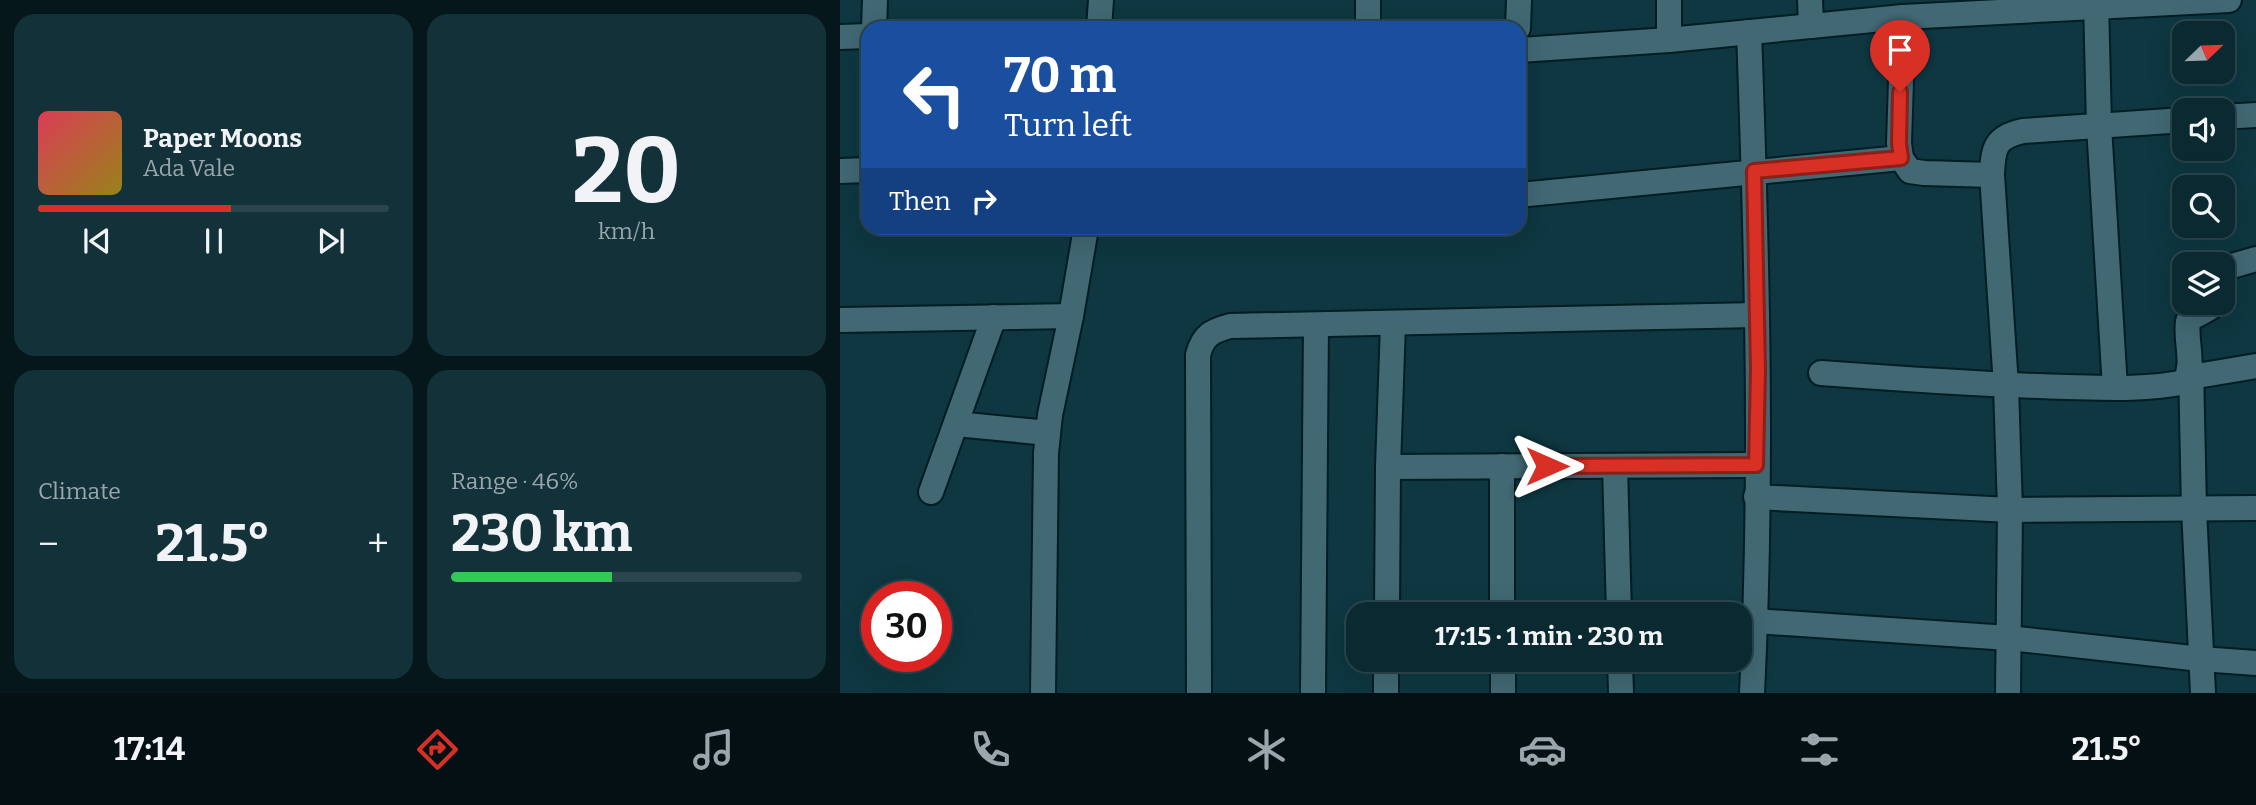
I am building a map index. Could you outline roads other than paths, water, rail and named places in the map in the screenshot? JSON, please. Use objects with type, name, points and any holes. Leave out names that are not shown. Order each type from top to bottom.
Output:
[{"type":"street","points":[[874,21],[875,0]]},
{"type":"street","points":[[1100,21],[1101,0]]},
{"type":"street","points":[[1368,0],[1368,21]]},
{"type":"street","points":[[1518,21],[1519,0]]},
{"type":"street","points":[[1669,0],[1669,40]]},
{"type":"street","points":[[1810,0],[1811,26]]},
{"type":"street","points":[[1526,50],[1669,40],[1903,17],[1957,7],[2229,0]]},
{"type":"street","points":[[2096,3],[2099,126],[2115,388]]},
{"type":"street","points":[[1903,17],[1899,143],[1901,158],[1910,171],[1992,175]]},
{"type":"street","points":[[1749,32],[1757,315],[1756,497],[1751,602]]},
{"type":"street","points":[[840,37],[861,36]]},
{"type":"street","points":[[2235,116],[2256,114]]},
{"type":"street","points":[[2008,693],[2010,510],[2006,386],[1992,158],[1996,146],[2006,135],[2023,131],[2172,121]]},
{"type":"street","points":[[1526,194],[1901,158]]},
{"type":"street","points":[[840,172],[861,170]]},
{"type":"street","points":[[1043,693],[1044,496],[1048,433],[1085,235]]},
{"type":"street","points":[[2235,265],[2256,259]]},
{"type":"street","points":[[1199,693],[1198,355],[1202,341],[1213,331],[1230,326],[1757,315]]},
{"type":"street","points":[[2194,315],[2188,321],[2186,332],[2191,372],[2194,509],[2203,693]]},
{"type":"street","points":[[840,320],[1071,316]]},
{"type":"street","points":[[931,492],[994,317]]},
{"type":"street","points":[[1387,602],[1393,324]]},
{"type":"street","points":[[1313,693],[1316,325]]},
{"type":"street","points":[[2191,372],[2256,366]]},
{"type":"street","points":[[1821,373],[2006,386],[2115,388],[2167,386],[2185,382],[2191,372]]},
{"type":"street","points":[[956,424],[1048,433]]},
{"type":"street","points":[[1388,467],[1756,465]]},
{"type":"street","points":[[1502,466],[1502,602]]},
{"type":"street","points":[[1615,466],[1619,602]]},
{"type":"street","points":[[1756,497],[2010,510],[2256,508]]},
{"type":"street","points":[[1752,631],[2009,638],[2256,663]]},
{"type":"street","points":[[1386,693],[1387,672]]},
{"type":"street","points":[[1503,672],[1503,693]]},
{"type":"street","points":[[1620,672],[1621,693]]},
{"type":"street","points":[[1751,672],[1752,693]]}]
